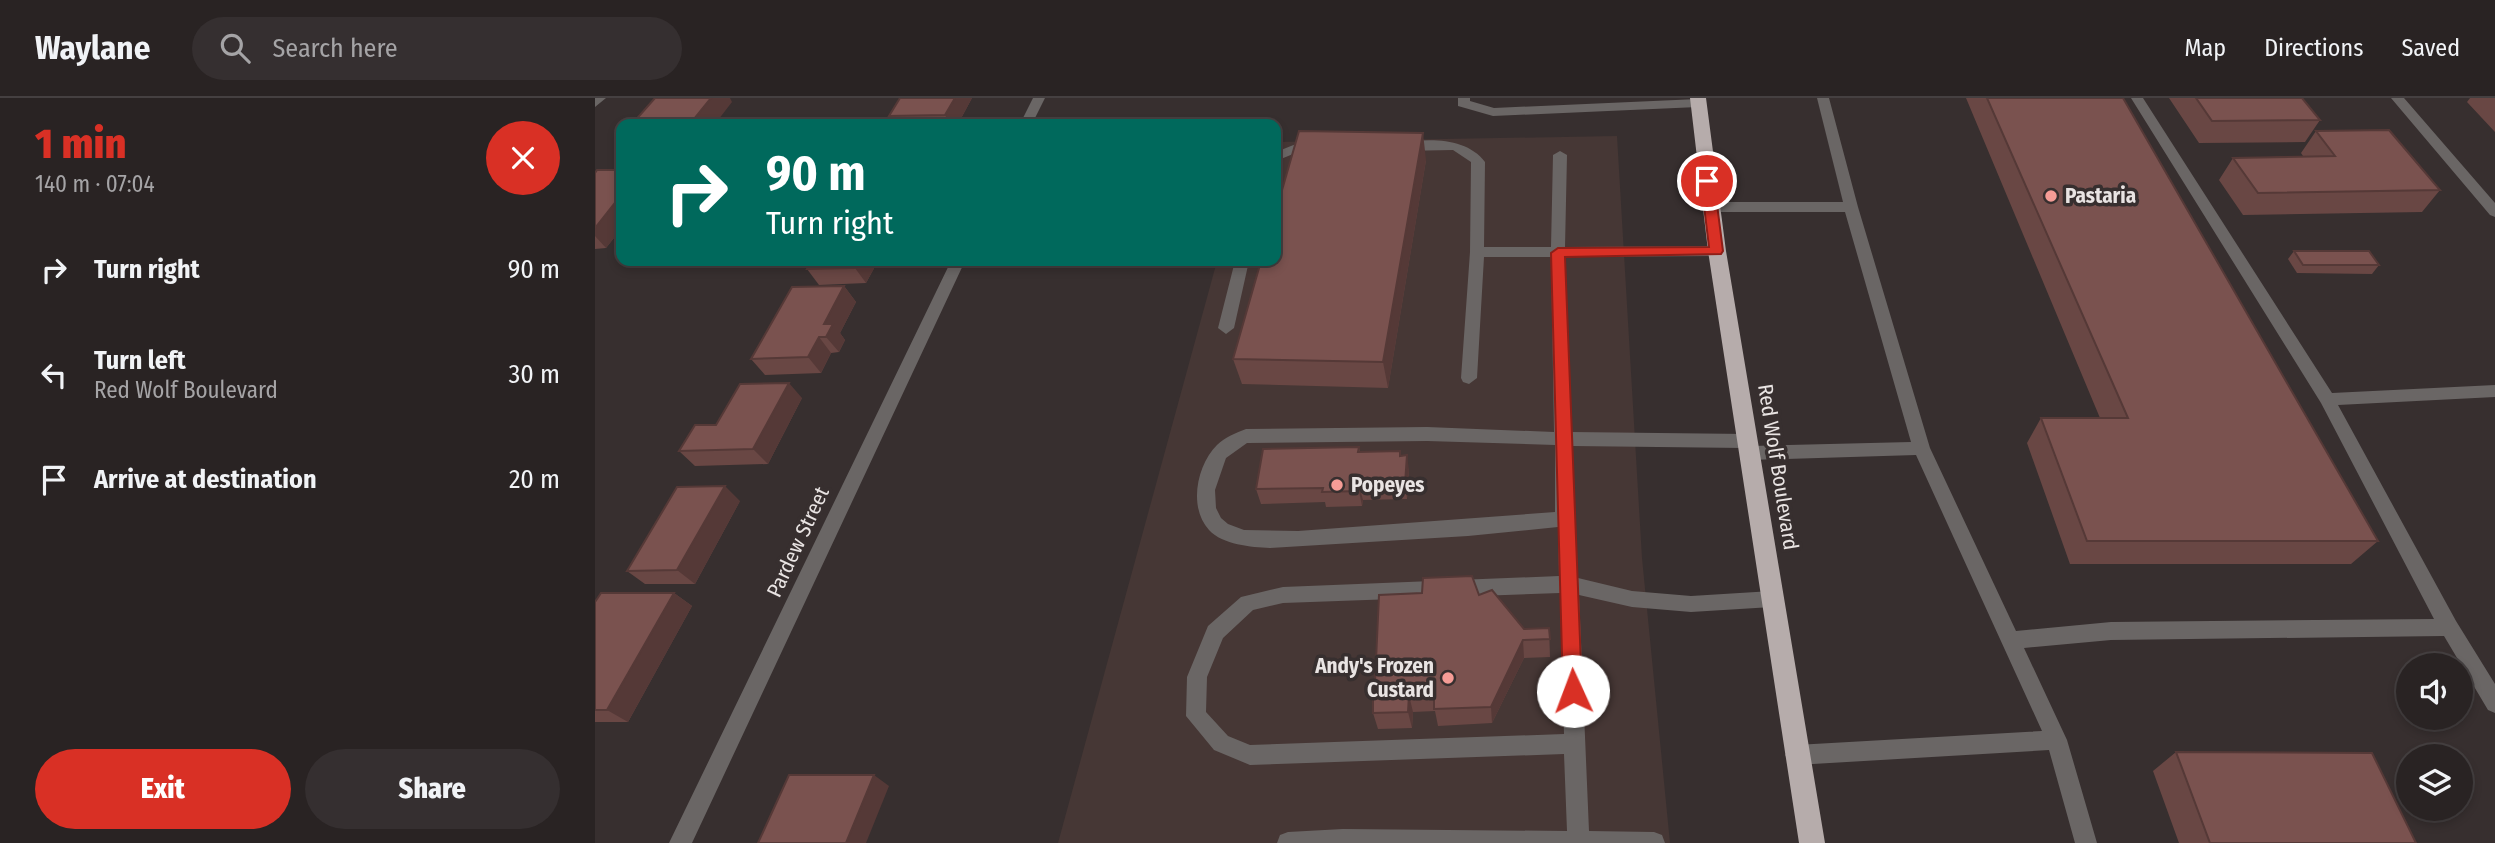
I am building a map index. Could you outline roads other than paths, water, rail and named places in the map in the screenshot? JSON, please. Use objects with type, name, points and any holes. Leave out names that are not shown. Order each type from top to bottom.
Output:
[{"type":"highway","name":"Red Wolf Boulevard","points":[[1698,101],[1717,251],[1812,843]]},
{"type":"street","points":[[595,103],[600,98]]},
{"type":"street","points":[[1028,119],[1039,98]]},
{"type":"street","points":[[1464,98],[1464,103],[1493,112],[1698,101]]},
{"type":"street","points":[[1823,98],[1851,206],[1921,448],[2057,740],[2086,843]]},
{"type":"street","points":[[2137,98],[2327,399],[2449,627],[2495,703]]},
{"type":"street","points":[[2397,98],[2495,212]]},
{"type":"street","points":[[1392,147],[1460,147],[1474,155],[1478,162],[1477,252],[1469,378]]},
{"type":"street","points":[[1281,155],[1296,148],[1337,148]]},
{"type":"street","points":[[1560,155],[1558,253],[1578,842]]},
{"type":"street","points":[[1711,206],[1851,206]]},
{"type":"street","points":[[1477,252],[1717,251]]},
{"type":"street","name":"Pardew Street","points":[[680,843],[956,266]]},
{"type":"street","points":[[1226,328],[1241,266]]},
{"type":"street","points":[[2327,399],[2495,391]]},
{"type":"street","points":[[1566,508],[1562,518],[1546,522],[1276,540],[1230,534],[1218,527],[1205,510],[1205,488],[1211,468],[1227,443],[1246,436],[1427,435],[1748,447],[1921,448]]},
{"type":"street","points":[[1574,744],[1250,755],[1221,743],[1196,716],[1196,677],[1215,632],[1248,603],[1283,595],[1569,584],[1632,599],[1691,604],[1772,599]]},
{"type":"street","points":[[2010,640],[2111,631],[2449,627]]},
{"type":"street","points":[[1796,755],[2057,740]]},
{"type":"street","points":[[1288,843],[1343,840],[1654,843]]},
{"type":"place","name":"Pastaria","points":[[2051,196]]},
{"type":"place","name":"Popeyes","points":[[1337,485]]},
{"type":"place","name":"Andy's Frozen Custard","points":[[1448,678]]}]
